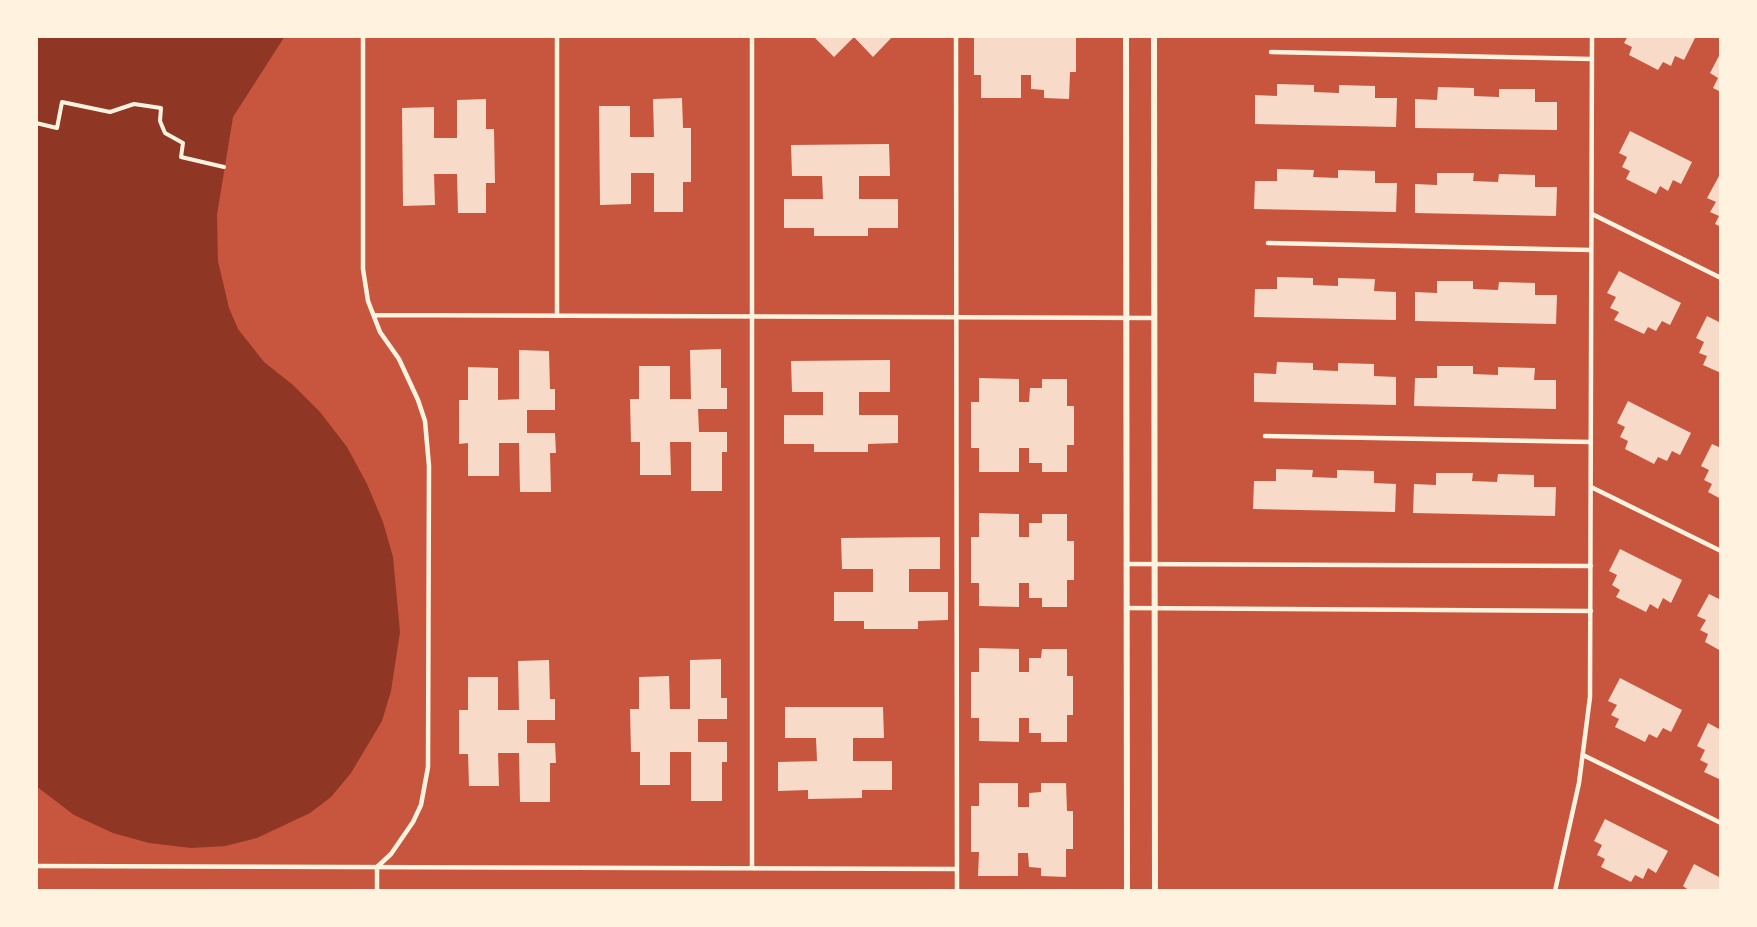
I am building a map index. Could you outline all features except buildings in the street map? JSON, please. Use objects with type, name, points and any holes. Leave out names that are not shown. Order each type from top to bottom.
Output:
[{"type":"street","points":[[1126,36],[1127,891]]},
{"type":"street","points":[[1154,36],[1155,891]]},
{"type":"lane","points":[[363,36],[363,269],[368,301],[418,400],[425,422],[429,466],[428,767],[421,805],[413,822],[391,854],[377,867],[377,891]]},
{"type":"lane","points":[[557,36],[557,316]]},
{"type":"lane","points":[[752,36],[752,868]]},
{"type":"lane","points":[[956,36],[957,891]]},
{"type":"lane","points":[[1555,891],[1583,755],[1590,697],[1592,36]]},
{"type":"lane","points":[[1271,52],[1592,59]]},
{"type":"lane","points":[[1592,214],[1721,278]]},
{"type":"lane","points":[[1268,243],[1591,250]]},
{"type":"lane","points":[[374,315],[1154,318]]},
{"type":"lane","points":[[1265,436],[1591,442]]},
{"type":"lane","points":[[1591,487],[1721,551]]},
{"type":"lane","points":[[1126,564],[1591,566]]},
{"type":"lane","points":[[1126,608],[1591,611]]},
{"type":"lane","points":[[1583,755],[1721,824]]},
{"type":"lane","points":[[36,866],[957,869]]},
{"type":"path","points":[[36,123],[57,128],[62,102],[110,112],[134,104],[161,108],[160,121],[165,133],[183,143],[181,157],[224,167]]},
{"type":"shaded area","points":[[36,36],[285,36],[233,117],[217,215],[218,261],[229,308],[238,329],[264,362],[293,385],[320,412],[347,447],[367,484],[383,522],[393,557],[400,632],[391,691],[382,721],[351,773],[331,797],[310,813],[257,838],[225,846],[191,848],[149,843],[113,833],[74,815],[36,786]]}]
